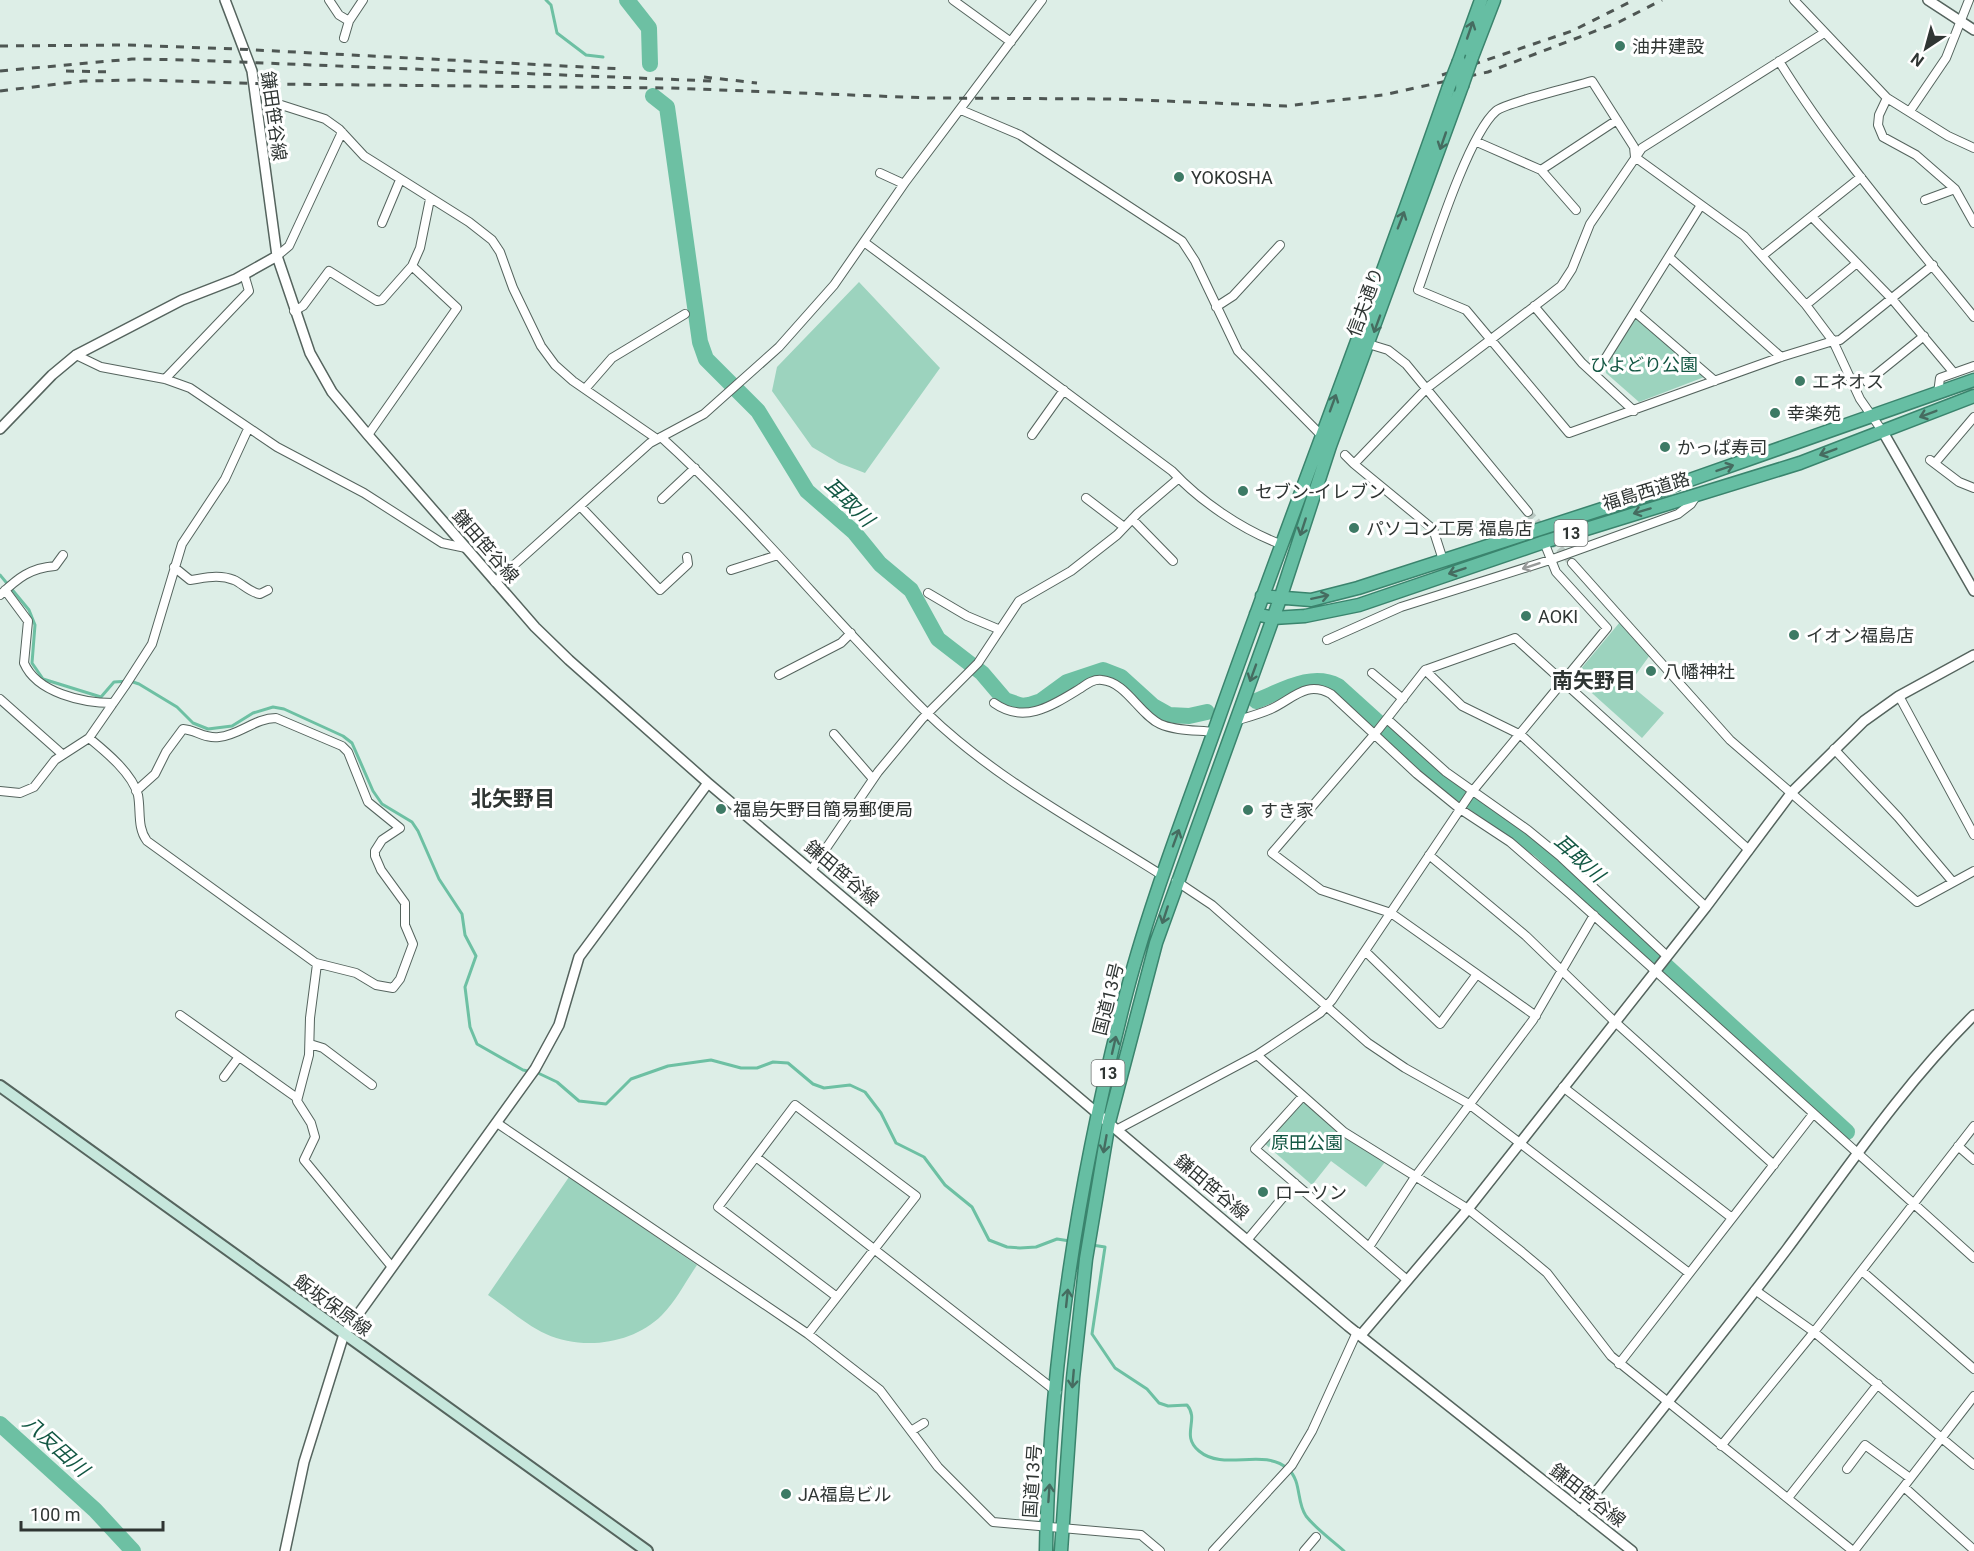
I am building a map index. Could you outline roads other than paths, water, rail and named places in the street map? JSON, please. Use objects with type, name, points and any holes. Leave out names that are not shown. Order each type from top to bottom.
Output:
[{"type":"highway","name":"信夫通り","points":[[1256,614],[1480,0]]},
{"type":"highway","name":"信夫通り","points":[[1273,618],[1330,446],[1494,0]]},
{"type":"highway","name":"福島西道路","points":[[1262,596],[1311,600],[1358,588],[1667,488],[1974,380]]},
{"type":"highway","name":"福島西道路","points":[[1256,614],[1273,618],[1305,616],[1348,607],[1544,542],[1800,463],[1973,397]]},
{"type":"highway","name":"国道13号","points":[[1046,1551],[1057,1392],[1071,1265],[1099,1113],[1123,1005],[1163,876],[1256,614]]},
{"type":"highway","name":"国道13号","points":[[1061,1551],[1073,1378],[1086,1259],[1113,1126],[1156,942],[1176,881],[1273,618]]},
{"type":"main road","name":"飯坂保原線","points":[[0,1086],[647,1551]]},
{"type":"street","name":"鎌田笹谷線","points":[[225,0],[252,71],[277,256],[294,311],[320,372],[368,435],[495,582],[556,649],[708,783],[1359,1334],[1632,1551]]},
{"type":"street","points":[[329,0],[339,15],[349,21]]},
{"type":"street","points":[[344,38],[349,21],[363,0]]},
{"type":"street","points":[[953,0],[1011,42]]},
{"type":"street","points":[[495,582],[659,438],[704,414],[779,347],[834,285],[905,183],[1042,0]]},
{"type":"street","points":[[1794,0],[1887,98],[1948,136],[1974,148]]},
{"type":"street","points":[[1928,0],[1974,30]]},
{"type":"street","points":[[1910,111],[1946,58],[1969,0]]},
{"type":"street","points":[[1354,464],[1427,388],[1561,286],[1568,276],[1590,224],[1642,148],[1824,33]]},
{"type":"street","points":[[1779,61],[1802,98],[1861,177],[1974,317]]},
{"type":"street","points":[[1933,266],[1840,340],[1833,341],[1782,357],[1569,433],[1466,310],[1418,290],[1460,176],[1484,125],[1497,110],[1592,81],[1634,147],[1635,157],[1744,236],[1806,305],[1833,341],[1860,399],[1883,432],[1974,591]]},
{"type":"street","points":[[1887,98],[1879,115],[1878,125],[1883,137],[1916,155],[1955,189],[1974,223]]},
{"type":"street","points":[[275,103],[325,119],[342,132],[364,156],[469,222],[492,240],[500,252],[513,288],[541,346],[555,365],[585,389],[659,438],[695,468],[928,714],[994,768],[1163,876]]},
{"type":"street","points":[[961,110],[1020,135],[1182,241],[1195,261],[1238,351],[1321,435]]},
{"type":"street","points":[[1541,170],[1617,120]]},
{"type":"street","points":[[0,429],[52,375],[76,355],[172,304],[244,274],[277,256],[289,246],[342,132]]},
{"type":"street","points":[[1476,142],[1541,170],[1576,210]]},
{"type":"street","points":[[880,173],[905,183]]},
{"type":"street","points":[[1762,256],[1813,218],[1861,177]]},
{"type":"street","points":[[382,223],[400,180]]},
{"type":"street","points":[[1925,200],[1955,189]]},
{"type":"street","points":[[294,311],[303,306],[329,271],[377,301],[382,300],[412,266],[420,248],[430,199]]},
{"type":"street","points":[[1595,375],[1701,206]]},
{"type":"street","points":[[1813,218],[1892,299],[1954,373]]},
{"type":"street","points":[[864,242],[1254,534],[1280,544]]},
{"type":"street","points":[[1216,307],[1233,296],[1280,245]]},
{"type":"street","points":[[1670,258],[1782,357]]},
{"type":"street","points":[[1806,305],[1857,262]]},
{"type":"street","points":[[368,435],[457,308],[412,266]]},
{"type":"street","points":[[165,379],[249,291],[244,274]]},
{"type":"street","points":[[1534,306],[1554,332],[1634,411]]},
{"type":"street","points":[[1635,312],[1715,381]]},
{"type":"street","points":[[585,389],[612,357],[685,314]]},
{"type":"street","points":[[1867,382],[1924,336]]},
{"type":"street","points":[[1356,339],[1388,350],[1401,359],[1528,512]]},
{"type":"street","points":[[76,355],[101,367],[165,379],[190,388],[248,429],[364,493],[442,543],[465,548]]},
{"type":"street","points":[[1938,393],[1940,378],[1974,366]]},
{"type":"street","points":[[1032,435],[1064,390]]},
{"type":"street","points":[[1974,417],[1933,462],[1967,488],[1974,489]]},
{"type":"street","points":[[0,791],[20,793],[34,787],[49,766],[62,754],[88,738],[125,686],[152,644],[174,567],[185,538],[225,478],[248,429]]},
{"type":"street","points":[[1344,454],[1433,529],[1443,560]]},
{"type":"street","points":[[662,500],[695,468]]},
{"type":"street","points":[[812,869],[873,779],[928,714],[978,663],[998,629],[1019,602],[1071,571],[1179,478]]},
{"type":"street","points":[[1327,640],[1401,607],[1550,560],[1678,514],[1691,504],[1698,494]]},
{"type":"street","points":[[1086,498],[1124,527]]},
{"type":"street","points":[[581,507],[660,590],[688,564],[687,557]]},
{"type":"street","points":[[1132,519],[1173,561]]},
{"type":"street","points":[[1113,1126],[1257,1055],[1325,1007],[1366,952],[1472,792],[1607,628],[1556,572],[1544,542]]},
{"type":"street","points":[[63,555],[55,566],[38,567],[6,589],[28,621],[24,663],[39,683],[96,703],[113,703]]},
{"type":"street","points":[[731,570],[778,555]]},
{"type":"street","points":[[1572,563],[1730,740],[1917,902],[1974,871]]},
{"type":"street","points":[[174,567],[190,580],[222,577],[233,580],[252,592],[260,594],[268,590]]},
{"type":"street","points":[[1398,591],[1401,607]]},
{"type":"street","points":[[928,593],[967,616],[998,629]]},
{"type":"street","points":[[779,675],[841,644],[851,633]]},
{"type":"street","points":[[1536,1016],[1391,913],[1321,890],[1272,853],[1376,732],[1425,670],[1515,638],[1749,850]]},
{"type":"street","points":[[1213,1551],[1292,1465],[1312,1431],[1359,1334],[1468,1209],[1521,1143],[1614,1021],[1706,907],[1792,792],[1834,748],[1864,721],[1899,696],[1974,655]]},
{"type":"street","points":[[1425,670],[1462,705],[1521,735],[1706,907]]},
{"type":"street","points":[[1372,673],[1403,699]]},
{"type":"street","points":[[994,703],[1010,712],[1029,714],[1091,682],[1102,680],[1116,686],[1160,724],[1214,732]]},
{"type":"street","points":[[1235,721],[1265,711],[1300,691],[1315,688],[1331,694],[1376,732],[1417,774],[1510,842],[1594,915],[1661,963]]},
{"type":"street","points":[[1899,696],[1974,835]]},
{"type":"street","points":[[0,699],[62,754]]},
{"type":"street","points":[[88,738],[121,769],[136,791],[141,831],[147,841],[316,963],[356,973],[376,985],[393,988],[400,979],[413,944],[405,925],[405,903],[381,870],[375,856],[375,851],[382,840],[400,828],[368,802],[348,752],[342,746],[276,718],[266,718],[234,734],[222,737],[203,736],[183,729],[166,752],[155,774],[136,791]]},
{"type":"street","points":[[1386,720],[1446,772],[1561,857],[1661,963],[1813,1114],[1974,1258]]},
{"type":"street","points":[[834,734],[873,779]]},
{"type":"street","points":[[1834,748],[1898,817],[1952,881]]},
{"type":"street","points":[[285,1551],[304,1462],[344,1334],[533,1072],[560,1024],[579,957],[708,783]]},
{"type":"street","points":[[1429,855],[1526,936],[1614,1021],[1774,1165]]},
{"type":"street","points":[[1176,881],[1212,905],[1325,1007],[1393,1061],[1469,1104],[1689,1273]]},
{"type":"street","points":[[1369,1247],[1415,1177],[1536,1016],[1594,915]]},
{"type":"street","points":[[1366,952],[1440,1024],[1476,974]]},
{"type":"street","points":[[316,963],[307,1067],[297,1098],[311,1123],[315,1137],[304,1160],[392,1268]]},
{"type":"street","points":[[180,1015],[297,1098]]},
{"type":"street","points":[[1581,1511],[1755,1290],[1857,1155],[1948,1041],[1974,1015]]},
{"type":"street","points":[[310,1044],[323,1048],[372,1085]]},
{"type":"street","points":[[1257,1055],[1344,1132],[1468,1209],[1547,1273],[1603,1348],[1619,1364],[1853,1551],[1974,1396]]},
{"type":"street","points":[[224,1077],[238,1058]]},
{"type":"street","points":[[1563,1088],[1732,1218]]},
{"type":"street","points":[[1302,1097],[1255,1149],[1406,1279]]},
{"type":"street","points":[[808,1334],[837,1297],[875,1248],[916,1196],[795,1105],[718,1207],[837,1297]]},
{"type":"street","points":[[1619,1364],[1813,1114]]},
{"type":"street","points":[[497,1123],[808,1334],[880,1390],[938,1467],[993,1522],[1141,1535],[1160,1551]]},
{"type":"street","points":[[1721,1446],[1814,1332],[1974,1125]]},
{"type":"street","points":[[1958,1146],[1974,1160]]},
{"type":"street","points":[[756,1157],[1057,1392]]},
{"type":"street","points":[[1248,1239],[1294,1183]]},
{"type":"street","points":[[1862,1271],[1974,1369]]},
{"type":"street","points":[[1755,1290],[1814,1332],[1974,1465]]},
{"type":"street","points":[[1788,1498],[1878,1384]]},
{"type":"street","points":[[911,1431],[924,1423]]},
{"type":"street","points":[[1847,1469],[1865,1445],[1910,1478]]},
{"type":"street","points":[[1904,1487],[1974,1550]]},
{"type":"street","points":[[1304,1551],[1316,1537]]},
{"type":"waterway","points":[[546,0],[551,5],[557,33],[586,55],[603,57]]},
{"type":"waterway","name":"耳取川","points":[[627,0],[649,28],[650,64]]},
{"type":"waterway","name":"耳取川","points":[[653,96],[667,107],[700,342],[706,359],[758,411],[807,491],[854,532],[880,564],[911,590],[938,639],[982,673],[1005,700],[1022,706],[1041,701],[1067,682],[1103,670],[1121,677],[1153,706],[1169,715],[1189,716],[1207,712]]},
{"type":"waterway","points":[[0,575],[29,610],[35,625],[32,663],[43,679],[101,697],[114,682],[130,681],[177,707],[193,723],[208,729],[232,726],[253,713],[273,707],[284,709],[343,736],[352,743],[373,791],[382,804],[412,822],[439,879],[462,914],[465,935],[476,956],[465,987],[470,1027],[477,1044],[523,1070],[538,1073],[557,1082],[579,1101],[606,1104],[631,1079],[668,1066],[711,1060],[741,1068],[757,1068],[773,1062],[788,1063],[813,1084],[824,1088],[850,1085],[865,1092],[881,1113],[896,1143],[924,1157],[945,1185],[972,1207],[989,1240],[1007,1247],[1020,1248],[1036,1247],[1057,1239],[1070,1241]]},
{"type":"waterway","name":"耳取川","points":[[1256,701],[1307,682],[1328,682],[1338,686],[1441,779],[1541,851],[1847,1132]]},
{"type":"waterway","points":[[1092,1245],[1105,1247],[1092,1334],[1115,1368],[1147,1389],[1159,1403],[1168,1406],[1187,1405],[1192,1416],[1191,1439],[1199,1451],[1209,1457],[1220,1460],[1267,1460],[1288,1469],[1295,1479],[1306,1516],[1344,1551]]},
{"type":"waterway","name":"八反田川","points":[[0,1424],[95,1510],[133,1551]]},
{"type":"tunnel","points":[[1528,512],[1572,563]]},
{"type":"railway","points":[[1442,75],[1572,31],[1634,0]]},
{"type":"railway","points":[[0,91],[83,81],[141,80],[269,84],[670,88],[929,98],[1116,99],[1286,106],[1383,95],[1488,72],[1619,22],[1662,0]]},
{"type":"railway","points":[[0,46],[126,45],[236,49],[623,69]]},
{"type":"railway","points":[[0,71],[132,59],[712,81]]},
{"type":"railway","points":[[66,71],[113,72]]},
{"type":"railway","points":[[704,77],[757,83]]},
{"type":"place","name":"油井建設","points":[[1620,46]]},
{"type":"place","name":"YOKOSHA","points":[[1179,177]]},
{"type":"place","name":"エネオス","points":[[1800,381]]},
{"type":"place","name":"幸楽苑","points":[[1775,413]]},
{"type":"place","name":"かっぱ寿司","points":[[1665,447]]},
{"type":"place","name":"セブン-イレブン","points":[[1243,491]]},
{"type":"place","name":"パソコン工房 福島店","points":[[1354,528]]},
{"type":"place","name":"AOKI","points":[[1526,616]]},
{"type":"place","name":"イオン福島店","points":[[1794,635]]},
{"type":"place","name":"八幡神社","points":[[1651,671]]},
{"type":"place","name":"福島矢野目簡易郵便局","points":[[721,809]]},
{"type":"place","name":"すき家","points":[[1248,810]]},
{"type":"place","name":"ローソン","points":[[1263,1192]]},
{"type":"place","name":"JA福島ビル","points":[[786,1494]]},
{"type":"district","name":"南矢野目","points":[[1594,681]]},
{"type":"district","name":"北矢野目","points":[[513,799]]},
{"type":"park label","name":"ひよどり公園","points":[[1644,364]]},
{"type":"park label","name":"原田公園","points":[[1307,1142]]}]
